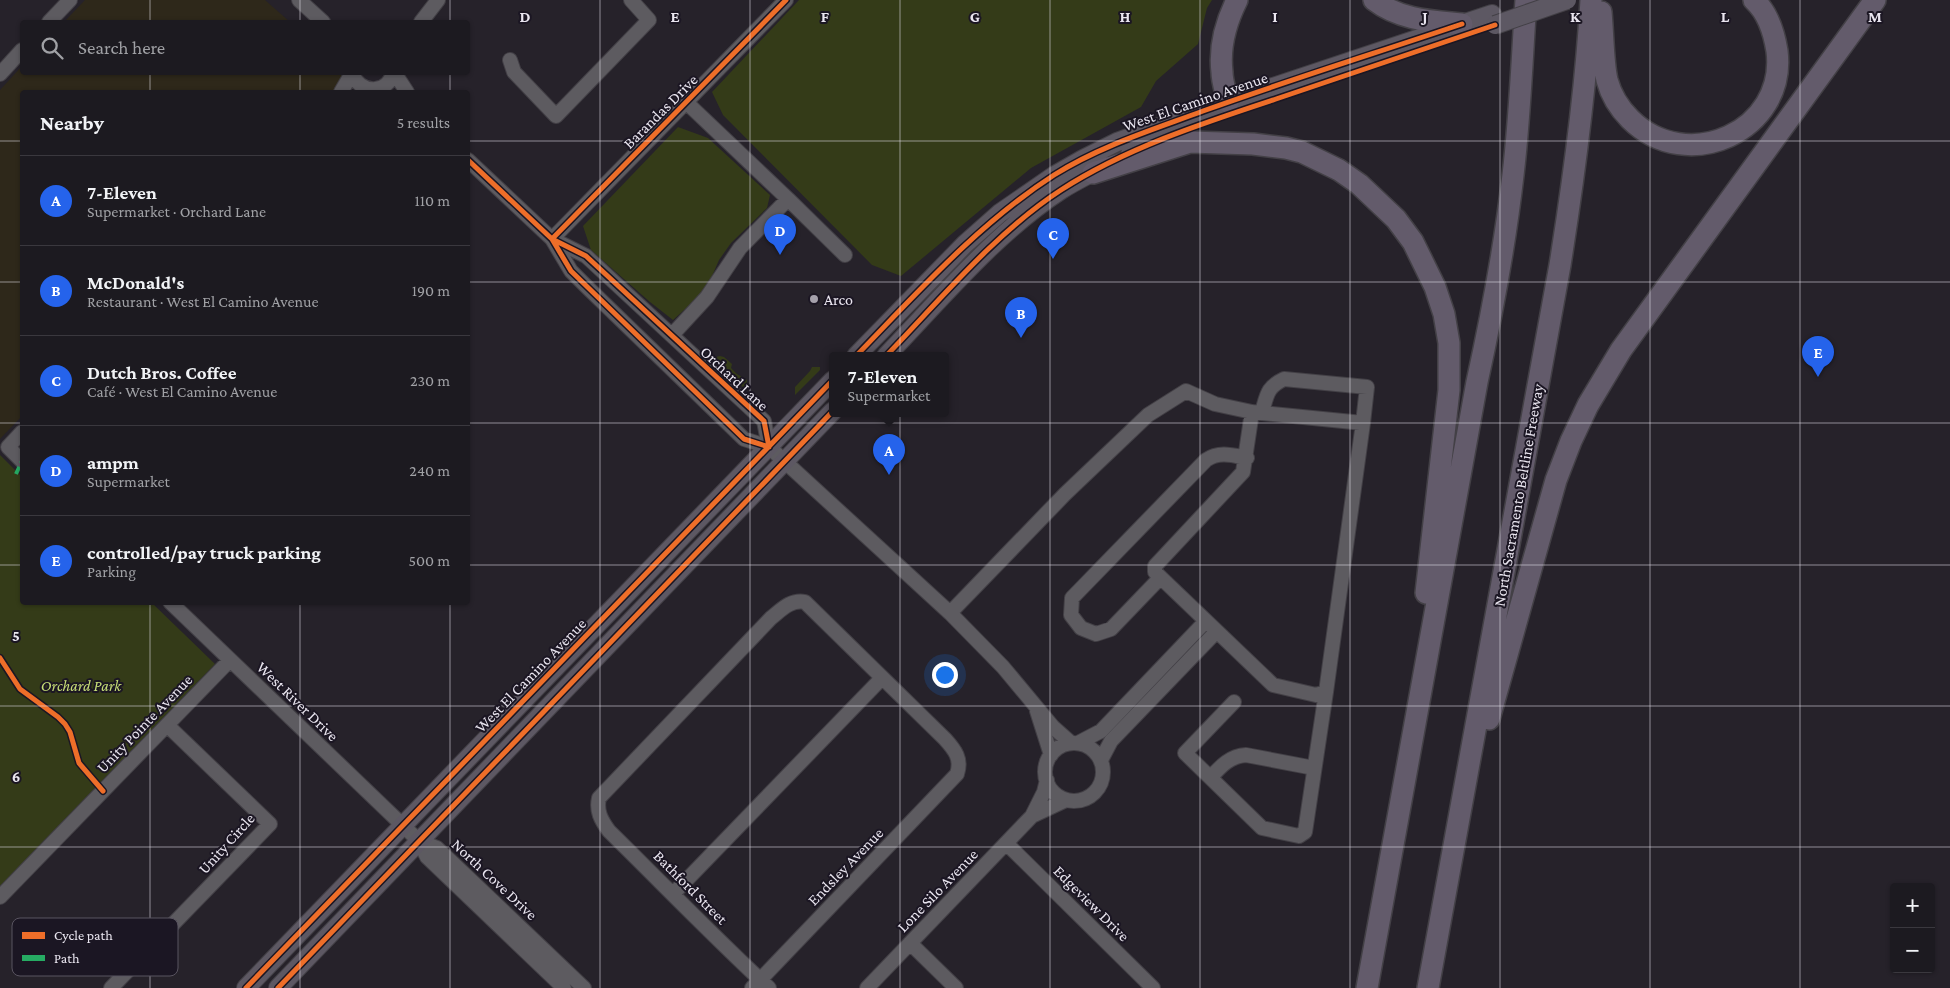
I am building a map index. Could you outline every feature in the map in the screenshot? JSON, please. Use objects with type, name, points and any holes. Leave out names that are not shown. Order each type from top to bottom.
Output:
[{"type":"highway","points":[[1230,108],[1222,74],[1221,57],[1225,32],[1237,0]]},
{"type":"highway","points":[[1374,0],[1388,9],[1417,20],[1462,24]]},
{"type":"highway","points":[[1366,988],[1504,245],[1519,111],[1526,0]]},
{"type":"highway","name":"North Sacramento Beltline Freeway","points":[[1428,988],[1574,183],[1583,106],[1591,0]]},
{"type":"highway","points":[[1600,0],[1607,81],[1620,108],[1642,130],[1669,143],[1700,146],[1730,137],[1754,119],[1771,94],[1778,64],[1774,33],[1760,6],[1754,0]]},
{"type":"highway","points":[[1840,46],[1870,0]]},
{"type":"highway","points":[[1454,842],[1556,480],[1571,441],[1588,405],[1621,350],[1875,0]]},
{"type":"highway","points":[[1093,173],[1190,142],[1253,144],[1302,152],[1339,170],[1360,184],[1383,205],[1413,242],[1428,268],[1444,314],[1449,343],[1450,370],[1404,782]]},
{"type":"main road","name":"West El Camino Avenue","points":[[890,352],[989,249],[1025,216],[1061,190],[1152,143],[1230,108],[1462,24],[1493,20],[1532,0]]},
{"type":"main road","name":"West El Camino Avenue","points":[[860,352],[965,244],[1000,213],[1062,171],[1117,142],[1230,108],[1493,20],[1567,0]]},
{"type":"main road","name":"West El Camino Avenue","points":[[246,988],[829,384]]},
{"type":"main road","points":[[278,988],[829,415]]},
{"type":"street","points":[[51,20],[70,0]]},
{"type":"street","points":[[299,0],[321,20]]},
{"type":"street","points":[[423,18],[438,0]]},
{"type":"street","points":[[510,60],[514,72],[556,116],[649,20],[632,0]]},
{"type":"street","name":"Barandas Drive","points":[[552,239],[786,0]]},
{"type":"street","points":[[0,74],[20,52]]},
{"type":"street","points":[[343,90],[351,75]]},
{"type":"street","points":[[353,75],[358,84],[372,90]]},
{"type":"street","points":[[376,90],[389,83],[393,75]]},
{"type":"street","points":[[396,75],[406,90]]},
{"type":"street","points":[[687,103],[846,255]]},
{"type":"street","name":"Orchard Lane","points":[[470,162],[552,239],[571,271],[744,439],[768,447],[950,613],[1003,667],[1035,706],[1075,743]]},
{"type":"street","points":[[672,335],[708,297],[740,248],[788,200]]},
{"type":"street","name":"Orchard Lane","points":[[552,239],[586,256],[764,421],[768,447]]},
{"type":"street","points":[[1234,702],[1185,752],[1262,828],[1299,836],[1305,832],[1326,692],[1367,386],[1284,379],[1275,383],[1269,389],[1257,412],[1243,472],[1155,566],[1154,572],[1273,685],[1316,696],[1326,692]]},
{"type":"street","points":[[950,613],[1065,494],[1148,415],[1186,391],[1215,404],[1257,412],[1363,423]]},
{"type":"street","points":[[20,434],[8,447],[20,459]]},
{"type":"street","points":[[1160,578],[1111,629],[1096,634],[1081,628],[1071,615],[1072,598],[1206,460],[1214,454],[1230,454],[1246,458]]},
{"type":"street","name":"Bathford Street","points":[[760,985],[673,894],[609,831],[600,817],[597,806],[599,798],[771,618],[787,605],[798,601],[805,602],[882,678]]},
{"type":"street","name":"West River Drive","points":[[173,605],[401,826],[419,841]]},
{"type":"street","points":[[1075,743],[1088,746],[1095,752],[1101,760],[1103,778],[1093,795],[1075,801],[1057,796],[1050,789],[1045,771],[1051,755],[1060,747],[1075,743],[1101,731],[1205,622]]},
{"type":"street","points":[[1101,760],[1111,741],[1216,632]]},
{"type":"street","name":"Unity Pointe Avenue","points":[[0,897],[230,660]]},
{"type":"street","points":[[673,894],[882,678]]},
{"type":"street","name":"Endsley Avenue","points":[[760,985],[957,774],[960,765],[957,754],[946,739],[882,678]]},
{"type":"street","name":"Orchard Lane","points":[[1035,706],[1051,755]]},
{"type":"street","name":"Unity Circle","points":[[167,725],[270,824],[178,919]]},
{"type":"street","points":[[1211,777],[1236,755],[1246,755],[1314,768]]},
{"type":"street","name":"Lone Silo Avenue","points":[[867,988],[1032,816],[1044,792],[1046,780]]},
{"type":"street","name":"Lone Silo Avenue","points":[[1032,816],[1066,800]]},
{"type":"street","name":"North Cove Drive","points":[[419,841],[427,857],[564,988]]},
{"type":"street","name":"North Cove Drive","points":[[419,841],[436,848],[584,988]]},
{"type":"street","name":"Edgeview Drive","points":[[1006,843],[1153,988]]},
{"type":"street","points":[[910,943],[956,988]]},
{"type":"street","name":"Unity Circle","points":[[111,988],[123,976]]},
{"type":"shaded area","points":[[85,0],[265,0],[288,20],[66,20]]},
{"type":"shaded area","points":[[20,68],[20,75],[342,75],[339,85],[335,90],[20,90],[20,418],[0,439],[0,90]]},
{"type":"green space","points":[[799,0],[1212,0],[1207,8],[1198,44],[1156,81],[1141,107],[1031,168],[901,276],[872,265],[723,115],[712,92]]},
{"type":"green space","points":[[678,127],[708,138],[770,195],[767,208],[731,243],[719,260],[706,290],[673,320],[591,250],[583,226]]},
{"type":"green space","points":[[720,356],[732,364],[731,368],[737,374],[747,380],[746,390],[712,358]]},
{"type":"green space","points":[[812,367],[820,367],[820,370],[795,395],[795,387]]},
{"type":"green space","name":"Orchard Park","points":[[0,455],[20,475],[20,605],[154,605],[215,664],[0,886]]},
{"type":"marked path","points":[[16,474],[20,465]]},
{"type":"cycle path","points":[[552,239],[786,0]]},
{"type":"cycle path","points":[[860,352],[974,237],[1026,194],[1054,175],[1090,155],[1203,111],[1462,24]]},
{"type":"cycle path","points":[[890,352],[991,246],[1037,207],[1086,175],[1138,149],[1193,127],[1495,25]]},
{"type":"cycle path","points":[[470,162],[552,239],[586,256],[764,421],[769,447]]},
{"type":"cycle path","points":[[552,239],[571,271],[744,439],[769,447]]},
{"type":"cycle path","points":[[246,988],[829,384]]},
{"type":"cycle path","points":[[278,988],[829,415]]},
{"type":"cycle path","points":[[0,658],[20,689],[65,724],[70,732],[79,763],[103,791]]},
{"type":"place","name":"ampm","points":[[780,255]]},
{"type":"place","name":"Dutch Bros. Coffee","points":[[1053,259]]},
{"type":"place","name":"Arco","points":[[814,299]]},
{"type":"place","name":"McDonald's","points":[[1021,338]]},
{"type":"place","name":"controlled/pay truck parking","points":[[1818,377]]},
{"type":"place","name":"7-Eleven","points":[[889,475]]}]
